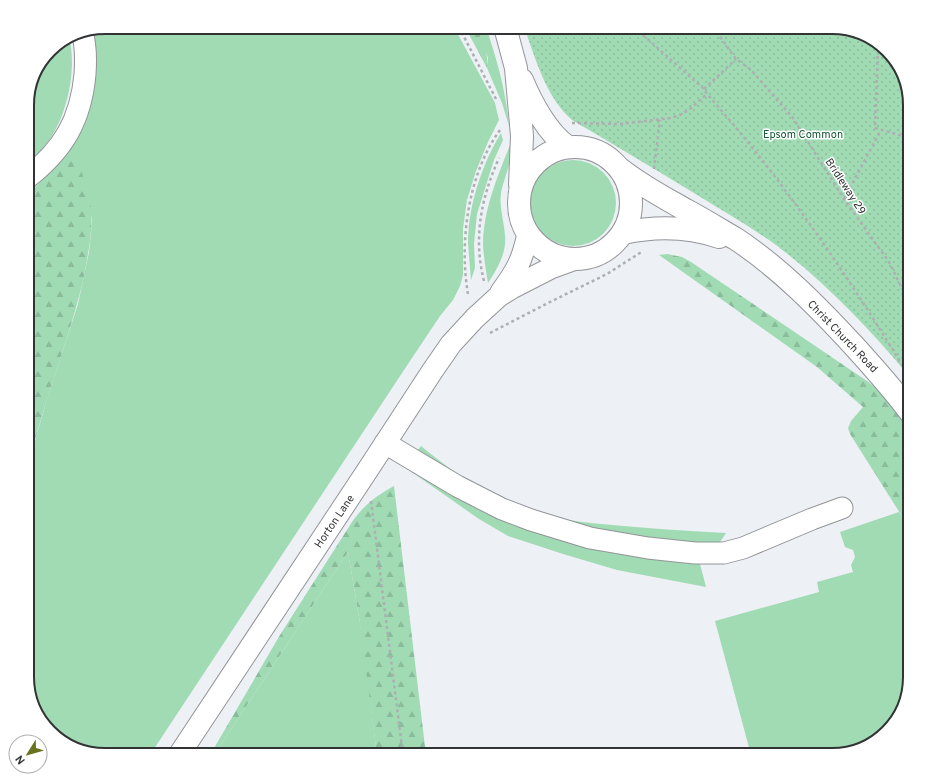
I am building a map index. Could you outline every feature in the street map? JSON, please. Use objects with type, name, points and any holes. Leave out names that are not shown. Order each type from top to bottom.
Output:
[{"type":"main road","points":[[507,34],[516,68],[522,136],[520,190],[518,201],[523,225],[528,234],[537,245],[560,258],[573,260],[587,258],[602,253],[611,247],[623,233],[630,215],[631,198],[627,182],[619,168],[610,159],[597,151],[582,147],[568,147],[551,152],[538,160],[527,174],[520,190]]},
{"type":"main road","points":[[516,68],[548,126],[559,140],[568,147]]},
{"type":"main road","name":"Christ Church Road","points":[[619,168],[640,185],[688,210],[731,237],[770,265],[805,295],[833,323],[894,389],[903,402]]},
{"type":"main road","name":"Christ Church Road","points":[[623,233],[659,228],[696,230],[730,242],[770,265]]},
{"type":"street","points":[[34,172],[63,142],[77,115],[86,68],[83,38]]},
{"type":"street","name":"Horton Lane","points":[[184,748],[368,471],[441,357],[460,333],[495,299],[518,267],[524,252],[528,234]]},
{"type":"street","name":"Horton Lane","points":[[495,299],[512,288],[551,268],[573,260]]},
{"type":"street","points":[[385,443],[457,486],[502,509],[537,522],[590,538],[648,548],[695,553],[724,553],[743,548],[842,508]]},
{"type":"path","points":[[463,34],[498,102]]},
{"type":"path","points":[[642,34],[704,89],[737,128],[797,205],[844,273],[903,367]]},
{"type":"path","name":"Bridleway 29","points":[[718,34],[736,59],[751,70],[793,118],[844,199],[889,262],[903,291]]},
{"type":"path","points":[[878,51],[875,128],[903,136]]},
{"type":"path","points":[[704,89],[736,59]]},
{"type":"path","points":[[548,126],[567,123],[620,124],[671,118],[690,109],[707,94]]},
{"type":"path","points":[[468,294],[466,282],[465,246],[468,212],[482,163],[495,138],[503,128]]},
{"type":"path","points":[[844,199],[881,130]]},
{"type":"path","points":[[495,299],[481,268],[478,245],[479,230],[486,195],[500,157]]},
{"type":"path","points":[[460,333],[475,339],[484,336],[607,274],[647,249]]},
{"type":"path","points":[[368,471],[402,748]]},
{"type":"green space","points":[[105,34],[458,34],[495,103],[499,120],[476,171],[467,200],[463,229],[463,275],[460,286],[453,300],[440,316],[404,370],[155,748],[105,748],[87,746],[74,741],[55,727],[41,708],[36,695],[34,681],[34,446],[47,399],[78,304],[89,252],[92,219],[74,156],[34,188],[58,162],[73,140],[90,107],[95,83],[95,56],[93,35]]},
{"type":"green space","points":[[469,34],[479,34],[486,52],[487,68]]},
{"type":"green space","points":[[479,34],[488,34],[494,51],[506,100],[509,126],[502,103],[487,68],[488,58]]},
{"type":"green space","name":"Epsom Common","points":[[526,34],[836,34],[859,39],[879,52],[896,74],[901,87],[903,105],[903,369],[847,307],[776,245],[755,230],[572,120],[555,100],[537,64]]},
{"type":"green space","points":[[70,44],[72,62],[66,103],[56,128],[42,149],[34,157],[34,101],[36,87],[41,74],[52,58]]},
{"type":"green space","points":[[501,133],[503,140],[494,160],[477,214],[474,244],[475,268],[471,280],[468,243],[470,215],[473,200],[482,172]]},
{"type":"green space","points":[[510,145],[511,151],[509,163],[501,193],[501,209],[505,242],[503,254],[488,283],[483,246],[485,220],[500,170]]},
{"type":"green space","points":[[74,155],[89,196],[91,226],[90,243],[78,301],[34,445],[34,188]]},
{"type":"green space","points":[[573,160],[590,163],[604,172],[613,186],[616,203],[613,220],[604,234],[590,243],[573,246],[556,243],[542,234],[533,220],[530,203],[533,186],[542,172],[556,163]]},
{"type":"green space","points":[[667,254],[682,257],[691,262],[867,381],[885,395],[903,414],[903,518],[850,434],[848,428],[851,421],[863,407],[817,367],[659,255]]},
{"type":"green space","points":[[421,446],[453,471],[476,486],[512,505],[534,513],[567,520],[601,524],[726,533],[718,545],[704,549],[687,549],[616,539],[558,525],[501,505],[457,482],[413,456]]},
{"type":"green space","points":[[406,468],[481,503],[699,560],[706,587],[617,570],[508,536],[479,519]]},
{"type":"green space","points":[[394,486],[425,748],[376,748],[359,617],[348,552],[219,748],[214,748],[280,635],[352,522],[371,501]]},
{"type":"green space","points":[[899,512],[903,518],[903,677],[902,691],[898,704],[882,727],[863,741],[850,746],[832,748],[749,748],[715,621],[819,592],[817,582],[853,572],[851,565],[855,557],[853,550],[845,547],[840,532]]},
{"type":"green space","points":[[348,552],[363,641],[376,748],[219,748]]}]
